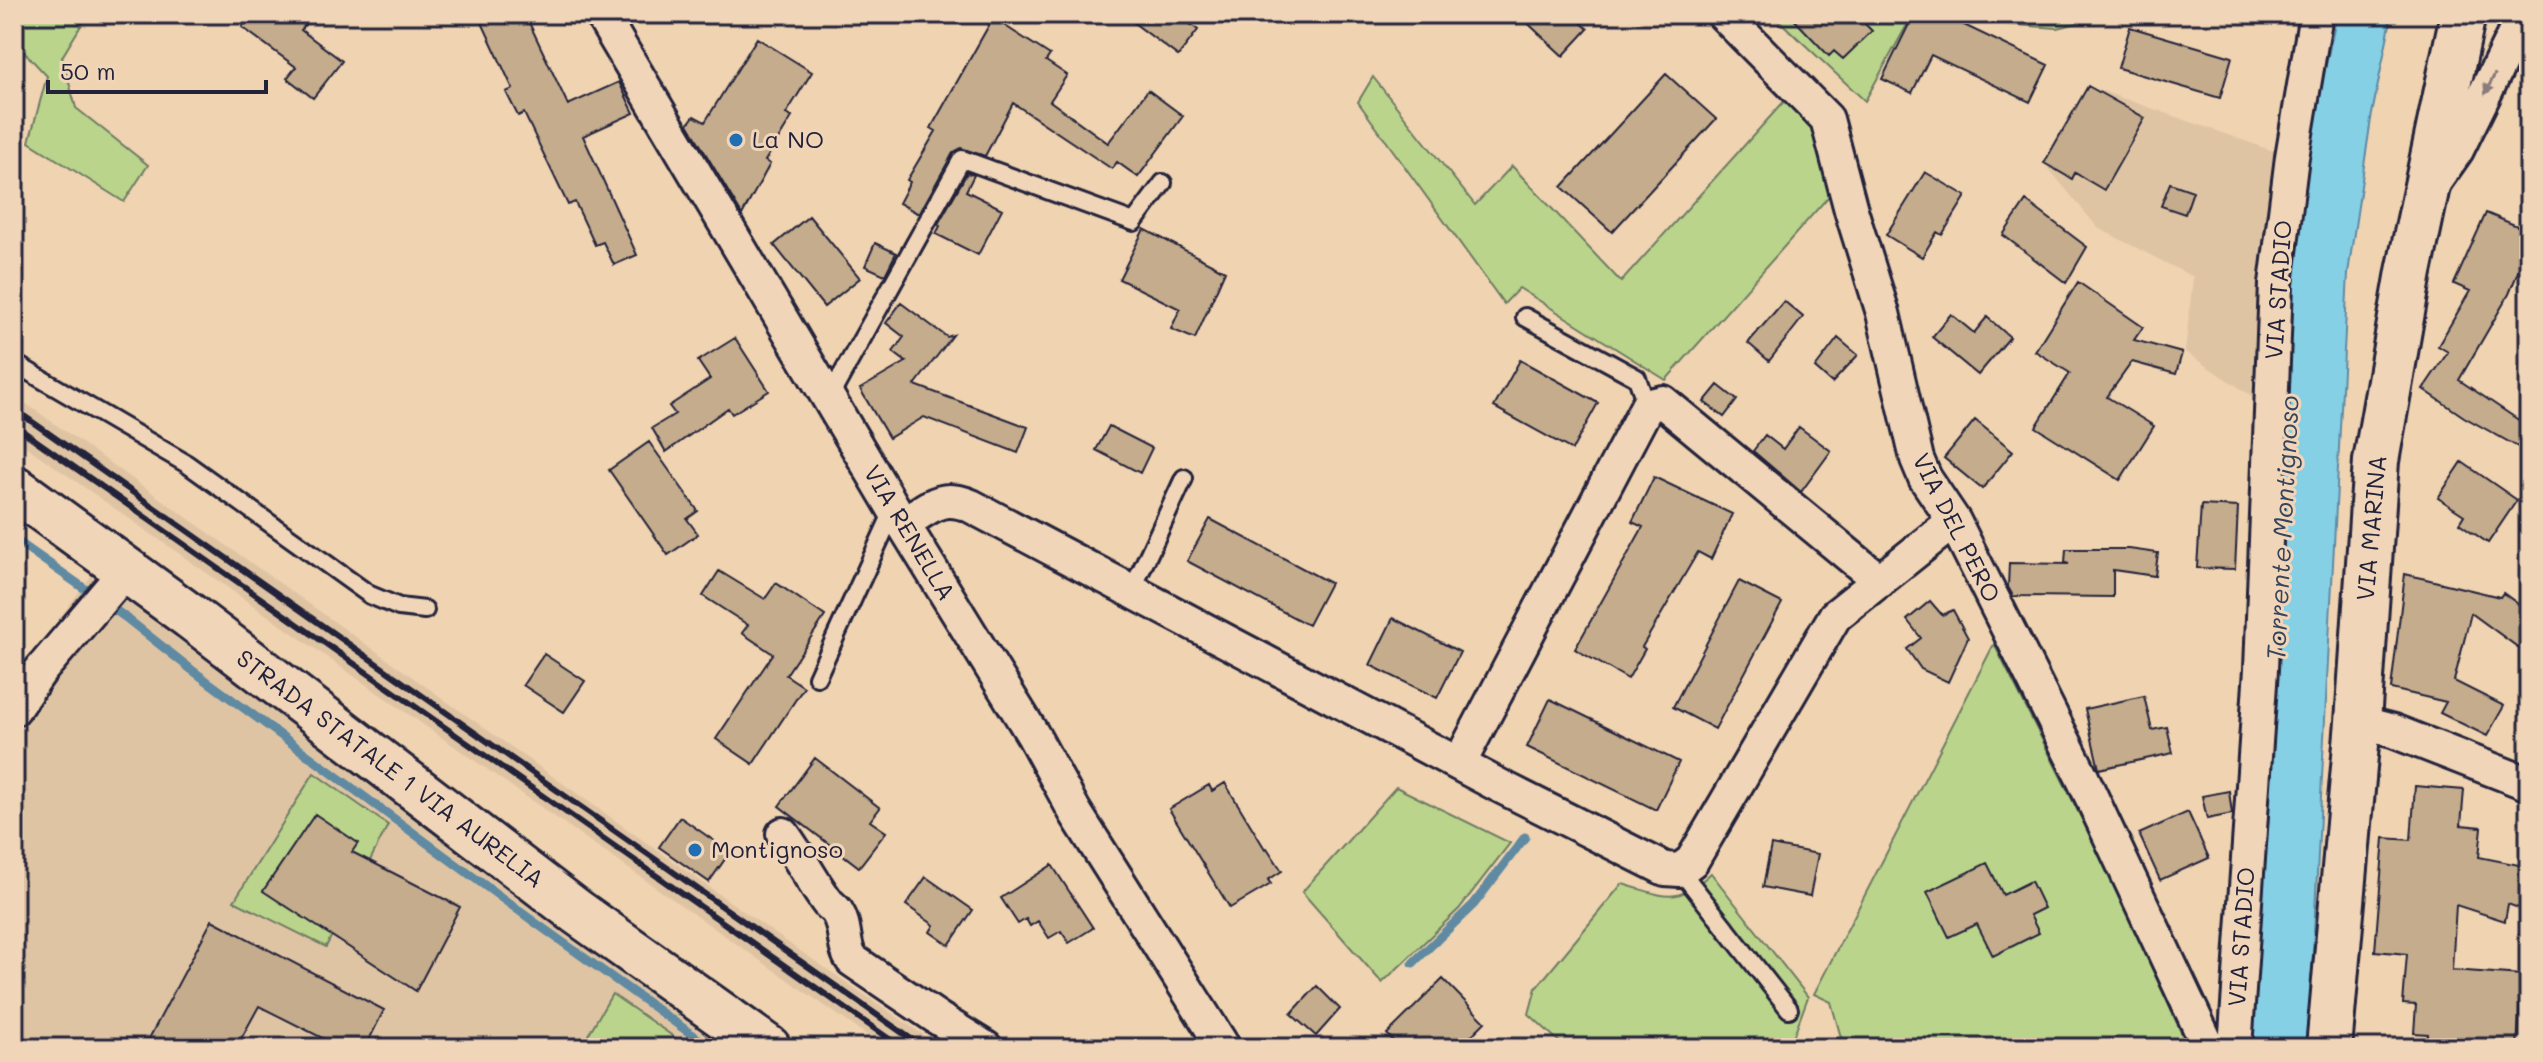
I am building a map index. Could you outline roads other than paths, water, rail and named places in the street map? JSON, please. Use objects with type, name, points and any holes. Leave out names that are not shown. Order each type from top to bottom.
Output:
[{"type":"main road","name":"VIA MARINA","points":[[2329,1048],[2358,722],[2376,461],[2424,197],[2463,14]]},
{"type":"main road","name":"STRADA STATALE 1 VIA AURELIA","points":[[14,488],[117,577],[768,1048]]},
{"type":"street","name":"VIA RENELLA","points":[[601,14],[898,517],[1033,735],[1075,812],[1224,1048]]},
{"type":"street","name":"VIA DEL PERO","points":[[1723,14],[1827,119],[1883,313],[1917,459],[1925,478],[1954,521],[2097,807],[2209,1048]]},
{"type":"street","name":"VIA STADIO","points":[[2235,1048],[2261,669],[2276,284],[2292,157],[2316,14]]},
{"type":"street","points":[[2424,197],[2457,150],[2524,14]]},
{"type":"street","points":[[1459,764],[1647,406],[1663,402],[1880,581]]},
{"type":"street","points":[[898,517],[942,499],[957,500],[1459,764],[1665,869],[1680,870],[1692,861],[1835,616],[1954,521]]},
{"type":"street","points":[[14,709],[41,670],[117,577]]},
{"type":"street","points":[[2358,722],[2393,731],[2529,784]]},
{"type":"street","points":[[783,834],[838,913],[847,953],[852,960],[986,1048]]},
{"type":"lane","points":[[829,398],[962,159],[1134,222],[1163,183]]},
{"type":"lane","points":[[1525,317],[1637,378],[1647,406]]},
{"type":"lane","points":[[14,363],[187,464],[370,595],[399,607],[425,610]]},
{"type":"lane","points":[[1132,590],[1184,478]]},
{"type":"lane","points":[[817,677],[898,517]]},
{"type":"lane","points":[[1680,870],[1789,1009]]},
{"type":"water","name":"Torrente Montignoso","points":[[2337,14],[2392,14],[2371,119],[2348,273],[2308,1048],[2249,1048],[2293,244],[2304,166]]},
{"type":"waterway","points":[[14,539],[125,617],[192,670],[533,921],[711,1048]]},
{"type":"waterway","points":[[1413,963],[1474,904],[1525,837]]},
{"type":"railway","points":[[14,409],[924,1048]]},
{"type":"railway","points":[[14,425],[902,1048]]},
{"type":"place","name":"La NO","points":[[736,140]]},
{"type":"place","name":"Montignoso","points":[[695,850]]}]
